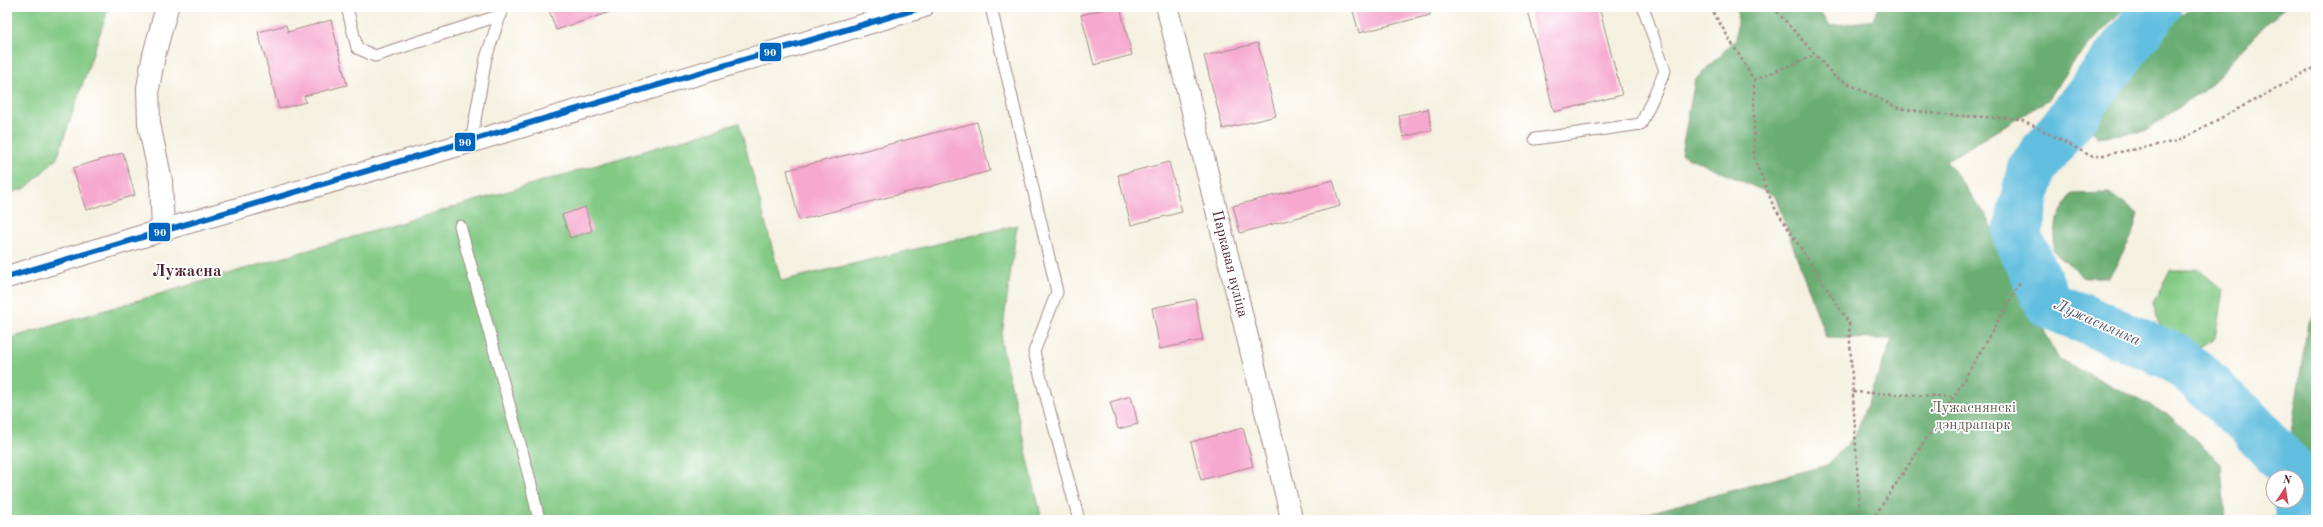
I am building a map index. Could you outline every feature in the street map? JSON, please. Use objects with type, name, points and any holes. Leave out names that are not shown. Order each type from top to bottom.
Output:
[{"type":"street","points":[[163,230],[161,181],[149,124],[148,88],[154,55],[167,7]]},
{"type":"street","points":[[7,277],[163,230],[471,142],[923,7]]},
{"type":"street","name":"Паркавая вуліца","points":[[1167,7],[1292,520]]},
{"type":"lane","points":[[346,7],[358,48],[375,56],[502,11]]},
{"type":"lane","points":[[991,7],[1057,292],[1034,352],[1079,520]]},
{"type":"lane","points":[[1535,139],[1641,124],[1665,71],[1643,7]]},
{"type":"lane","points":[[471,142],[486,58],[502,11]]},
{"type":"lane","points":[[460,226],[530,480],[539,520]]},
{"type":"path","points":[[1710,7],[1754,80],[1754,158],[1773,205],[1849,323],[1860,520]]},
{"type":"path","points":[[1773,7],[1835,77],[1898,108],[1944,115],[2021,119],[2093,156],[2178,141],[2316,66]]},
{"type":"path","points":[[1754,80],[1815,55]]},
{"type":"path","points":[[1872,520],[1954,397],[2020,283]]},
{"type":"path","points":[[1853,392],[1954,397]]},
{"type":"green space","points":[[7,7],[109,7],[57,158],[26,188],[7,194]]},
{"type":"green space","name":"Лужаснянскі дэндрапарк","points":[[1738,7],[1816,7],[1830,26],[1873,20],[1879,7],[2125,7],[2076,59],[2048,100],[1946,161],[1986,215],[2058,358],[2170,416],[2221,464],[2225,520],[1622,520],[1827,465],[1855,436],[1892,339],[1826,338],[1775,196],[1681,154],[1695,80],[1736,39]]},
{"type":"green space","points":[[2192,7],[2286,7],[2265,25],[2203,91],[2144,131],[2098,137],[2089,126],[2155,32]]},
{"type":"green space","points":[[739,123],[781,281],[1017,225],[1001,342],[1042,520],[7,520],[7,339]]},
{"type":"green space","points":[[2109,193],[2138,214],[2131,238],[2109,277],[2083,277],[2053,250],[2057,219],[2071,194]]},
{"type":"green space","points":[[2170,270],[2199,270],[2223,290],[2215,338],[2196,350],[2160,330],[2153,303]]},
{"type":"green space","points":[[2316,314],[2316,469],[2304,461],[2291,433],[2308,323]]},
{"type":"building","points":[[548,7],[612,7],[613,11],[556,30]]},
{"type":"building","points":[[1112,7],[1120,7],[1132,55],[1094,65],[1081,15]]},
{"type":"building","points":[[1352,7],[1429,7],[1430,15],[1359,33]]},
{"type":"building","points":[[1527,7],[1599,7],[1622,95],[1554,112]]},
{"type":"building","points":[[331,20],[347,85],[304,96],[306,102],[279,109],[258,32],[286,25],[288,32]]},
{"type":"building","points":[[1258,43],[1276,116],[1223,129],[1204,56]]},
{"type":"building","points":[[1428,109],[1432,130],[1403,137],[1399,115]]},
{"type":"building","points":[[977,122],[990,171],[799,220],[787,170]]},
{"type":"building","points":[[123,153],[135,195],[86,210],[73,168]]},
{"type":"building","points":[[1169,162],[1182,212],[1131,225],[1118,175]]},
{"type":"building","points":[[1333,180],[1340,206],[1240,233],[1233,206]]},
{"type":"building","points":[[585,207],[592,231],[570,238],[562,215]]},
{"type":"building","points":[[1195,299],[1203,340],[1160,349],[1152,308]]},
{"type":"building","points":[[1131,396],[1138,424],[1118,429],[1110,402]]},
{"type":"building","points":[[1243,428],[1253,466],[1201,480],[1191,442]]},
{"type":"waterway","name":"Лужаснянка","points":[[2157,7],[2031,170],[2017,235],[2049,304],[2178,359],[2244,418],[2291,469]]},
{"type":"waterway","name":"Лужаснянка","points":[[2300,509],[2302,520]]},
{"type":"transit line","name":"90","points":[[7,277],[923,7]]},
{"type":"district","name":"Лужасна","points":[[187,271]]}]
